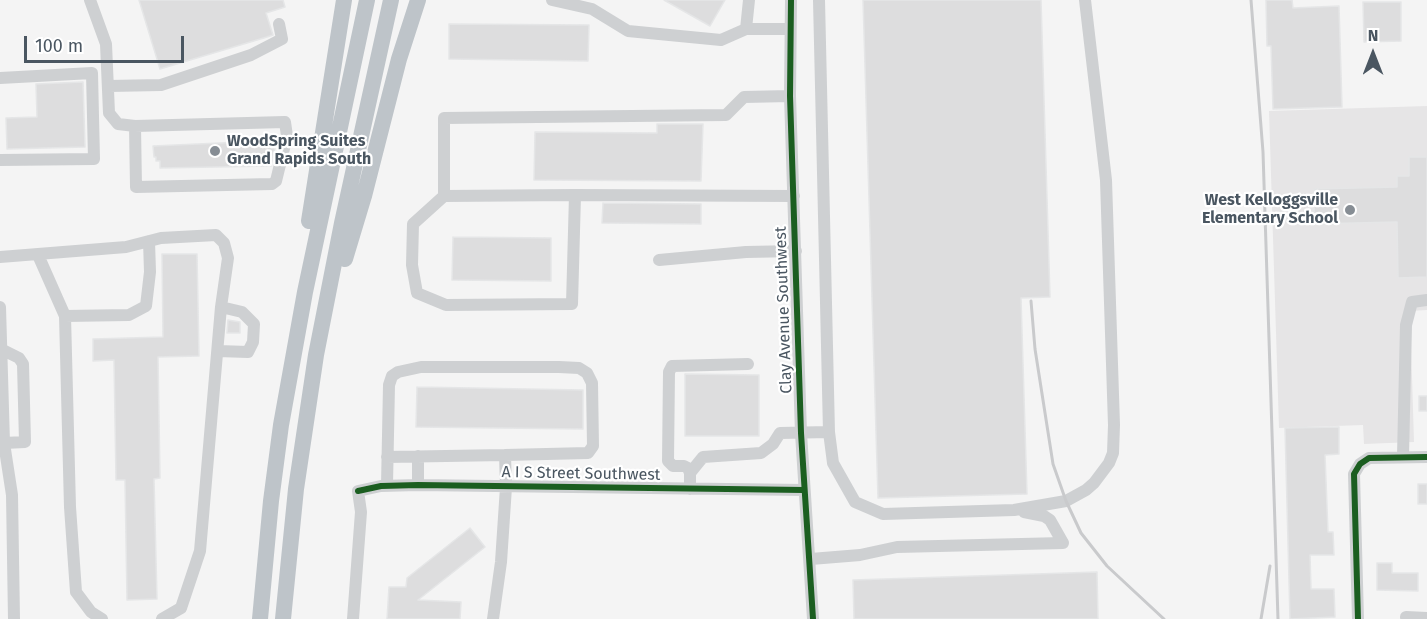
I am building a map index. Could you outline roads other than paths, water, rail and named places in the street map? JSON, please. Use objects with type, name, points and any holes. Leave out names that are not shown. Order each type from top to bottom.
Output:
[{"type":"highway","points":[[260,619],[281,425],[308,230],[344,0]]},
{"type":"highway","points":[[281,425],[304,292],[367,0]]},
{"type":"highway","points":[[283,619],[296,489],[316,354],[391,0]]},
{"type":"highway","points":[[316,354],[364,196],[399,59],[418,0]]},
{"type":"street","points":[[90,0],[106,44],[108,109],[111,117],[121,125],[285,122],[287,136],[276,181],[272,184],[136,187],[135,126]]},
{"type":"street","points":[[552,0],[592,9],[628,31],[721,40],[746,29],[789,29]]},
{"type":"street","points":[[746,29],[749,0]]},
{"type":"street","name":"Clay Avenue Southwest","points":[[791,0],[790,96],[801,433],[811,559],[813,619]]},
{"type":"street","points":[[819,0],[829,432],[833,463],[855,502],[883,514],[1014,510],[1066,501],[1094,483],[1102,474],[1113,453],[1106,180],[1085,0]]},
{"type":"street","points":[[108,86],[161,86],[251,56],[282,39],[279,24]]},
{"type":"street","points":[[0,78],[92,73],[94,159],[0,160]]},
{"type":"street","points":[[444,196],[444,118],[726,115],[744,97],[790,96]]},
{"type":"street","points":[[575,195],[572,304],[446,305],[417,293],[412,265],[413,224],[444,196],[575,195],[794,196]]},
{"type":"street","points":[[0,257],[126,247],[161,238],[216,235],[224,243],[228,258],[221,307],[200,551],[181,608],[162,619]]},
{"type":"street","points":[[65,316],[129,315],[143,309],[146,306],[150,272],[149,241]]},
{"type":"street","points":[[659,260],[746,252],[796,251]]},
{"type":"street","points":[[38,255],[65,316],[70,507],[76,592],[91,612],[102,619]]},
{"type":"street","points":[[1403,456],[1406,325],[1412,302],[1427,300]]},
{"type":"street","points":[[218,351],[248,352],[253,342],[254,324],[242,312],[221,307]]},
{"type":"street","points":[[0,308],[4,443],[12,495],[14,619]]},
{"type":"street","points":[[1,349],[19,358],[23,364],[25,442],[4,443]]},
{"type":"street","points":[[690,489],[688,468],[673,466],[668,461],[672,366],[748,364]]},
{"type":"street","points":[[387,457],[588,453],[593,446],[592,383],[587,373],[579,368],[421,367],[398,372],[392,376],[389,385],[387,457],[387,485]]},
{"type":"street","points":[[690,473],[703,457],[761,453],[773,444],[780,433],[829,432]]},
{"type":"street","points":[[493,619],[501,561],[506,487],[505,455]]},
{"type":"street","points":[[418,456],[418,485]]},
{"type":"street","points":[[1358,619],[1354,474],[1360,464],[1369,458],[1427,457]]},
{"type":"street","name":"A I S Street Southwest","points":[[353,619],[361,512],[358,491],[387,485],[804,490]]},
{"type":"street","points":[[811,559],[860,555],[897,547],[1063,543],[1050,520],[1029,512],[1014,510]]},
{"type":"street","points":[[1406,617],[1427,618]]},
{"type":"railway","points":[[1251,0],[1263,152],[1278,619]]},
{"type":"railway","points":[[1031,301],[1035,349],[1053,464],[1066,501],[1081,533],[1107,566],[1164,619]]},
{"type":"railway","points":[[1261,619],[1270,566]]},
{"type":"place","name":"WoodSpring Suites Grand Rapids South","points":[[215,151]]},
{"type":"place","name":"West Kelloggsville Elementary School","points":[[1350,210]]}]
